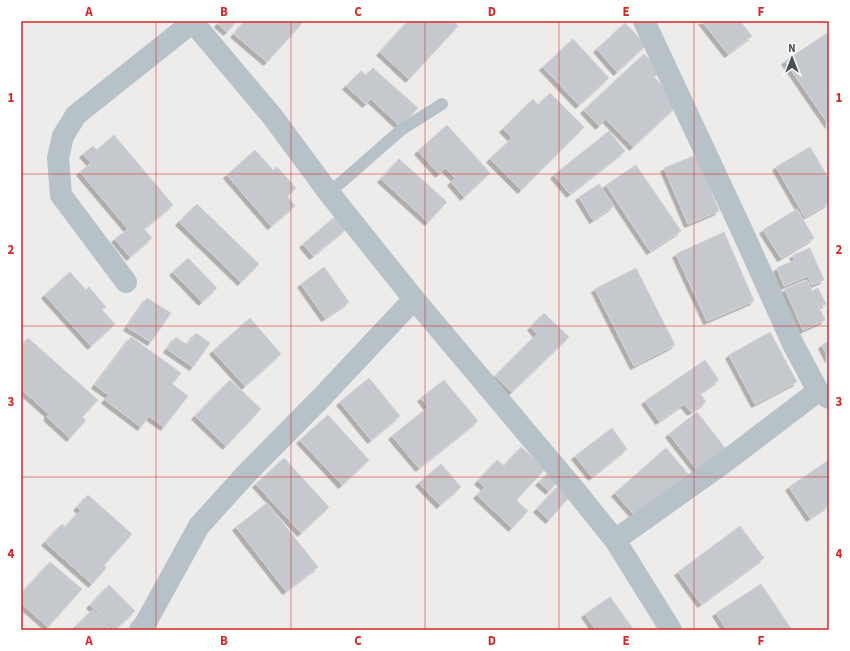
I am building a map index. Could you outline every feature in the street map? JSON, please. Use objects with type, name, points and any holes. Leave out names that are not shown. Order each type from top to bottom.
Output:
[{"type":"street","points":[[126,282],[61,195],[58,158],[63,136],[76,115],[193,21],[272,116],[329,193],[414,299],[615,540],[671,630]]},
{"type":"street","points":[[615,540],[823,395],[792,344],[744,235],[644,21]]},
{"type":"street","points":[[140,630],[145,624],[199,526],[247,473],[322,397],[414,299]]},
{"type":"lane","points":[[329,193],[401,130],[442,104]]},
{"type":"building","points":[[220,21],[237,21],[227,32],[218,24]]},
{"type":"building","points":[[245,21],[304,21],[267,62],[234,34]]},
{"type":"building","points":[[408,21],[453,21],[458,26],[409,79],[380,52]]},
{"type":"building","points":[[702,21],[740,21],[752,36],[728,54]]},
{"type":"building","points":[[625,23],[646,45],[617,72],[597,49]]},
{"type":"building","points":[[829,32],[829,125],[785,61]]},
{"type":"building","points":[[573,39],[609,78],[579,105],[543,67]]},
{"type":"building","points":[[644,54],[660,71],[654,77],[679,104],[633,147],[606,119],[599,126],[584,110]]},
{"type":"building","points":[[373,68],[418,108],[401,127],[371,99],[366,104],[346,86],[361,71],[366,75]]},
{"type":"building","points":[[550,93],[584,127],[521,190],[490,159],[512,138],[503,129],[533,99],[538,105]]},
{"type":"building","points":[[447,125],[490,173],[464,197],[451,182],[455,178],[445,168],[439,174],[418,151]]},
{"type":"building","points":[[609,131],[625,151],[570,194],[554,175]]},
{"type":"building","points":[[114,135],[173,205],[144,229],[152,238],[130,257],[115,239],[128,229],[80,172],[91,163],[83,154],[93,146],[97,150]]},
{"type":"building","points":[[810,147],[829,179],[829,203],[805,217],[776,167]]},
{"type":"building","points":[[255,150],[273,170],[277,167],[296,188],[287,196],[295,206],[271,226],[227,175]]},
{"type":"building","points":[[696,155],[719,211],[688,224],[664,168]]},
{"type":"building","points":[[399,159],[447,202],[428,222],[381,179]]},
{"type":"building","points":[[636,165],[681,231],[650,251],[606,185]]},
{"type":"building","points":[[599,184],[614,206],[593,220],[579,197]]},
{"type":"building","points":[[197,204],[259,264],[241,282],[179,222]]},
{"type":"building","points":[[797,209],[814,238],[781,258],[763,230]]},
{"type":"building","points":[[336,216],[346,229],[313,256],[303,244]]},
{"type":"building","points":[[724,232],[754,301],[707,321],[676,254]]},
{"type":"building","points":[[810,248],[824,280],[812,285],[808,276],[784,286],[777,268],[795,260],[793,255]]},
{"type":"building","points":[[188,258],[217,288],[202,302],[173,272]]},
{"type":"building","points":[[324,267],[349,302],[325,318],[301,284]]},
{"type":"building","points":[[636,268],[675,345],[634,366],[595,289]]},
{"type":"building","points":[[70,272],[86,290],[89,287],[106,307],[102,310],[115,324],[91,346],[45,295]]},
{"type":"building","points":[[807,280],[812,291],[818,288],[826,304],[819,307],[825,320],[803,330],[785,289]]},
{"type":"building","points":[[147,298],[171,313],[151,342],[127,327]]},
{"type":"building","points":[[544,313],[569,337],[512,392],[495,376],[537,334],[531,327]]},
{"type":"building","points":[[250,318],[281,354],[245,386],[213,351]]},
{"type":"building","points":[[770,332],[797,382],[755,404],[729,355]]},
{"type":"building","points":[[196,333],[210,343],[193,367],[167,349],[176,337],[187,345]]},
{"type":"building","points":[[131,337],[181,373],[172,384],[188,396],[164,427],[149,416],[141,427],[105,400],[109,395],[95,385]]},
{"type":"building","points":[[28,338],[98,400],[82,417],[86,420],[70,438],[47,417],[49,414],[21,389],[21,346]]},
{"type":"building","points":[[829,341],[829,359],[822,345]]},
{"type":"building","points":[[705,360],[719,380],[700,393],[706,402],[691,412],[684,404],[659,421],[645,401]]},
{"type":"building","points":[[369,378],[400,416],[371,440],[340,402]]},
{"type":"building","points":[[230,380],[261,409],[226,446],[195,416]]},
{"type":"building","points":[[444,380],[478,421],[419,468],[392,436],[428,407],[421,398]]},
{"type":"building","points":[[697,412],[729,453],[701,475],[669,434]]},
{"type":"building","points":[[328,415],[369,460],[342,485],[300,440]]},
{"type":"building","points":[[612,428],[627,449],[592,477],[575,456]]},
{"type":"building","points":[[521,447],[545,469],[516,500],[528,511],[512,528],[477,495],[485,487],[478,481],[497,460],[504,466]]},
{"type":"building","points":[[666,448],[689,475],[639,520],[615,493]]},
{"type":"building","points":[[284,458],[329,507],[301,533],[256,484]]},
{"type":"building","points":[[829,460],[829,505],[810,518],[789,487]]},
{"type":"building","points":[[441,464],[461,487],[440,505],[419,483]]},
{"type":"building","points":[[550,471],[559,480],[549,491],[539,482]]},
{"type":"building","points":[[559,485],[571,495],[549,520],[537,509]]},
{"type":"building","points":[[88,495],[132,534],[104,565],[106,568],[92,584],[45,542],[62,524],[65,527],[81,510],[77,507]]},
{"type":"building","points":[[267,503],[318,567],[286,591],[236,527]]},
{"type":"building","points":[[740,526],[764,558],[701,604],[678,572]]},
{"type":"building","points":[[50,562],[82,589],[48,627],[21,603],[21,594]]},
{"type":"building","points":[[761,584],[792,630],[727,630],[716,613]]},
{"type":"building","points":[[109,585],[135,611],[115,630],[90,605]]},
{"type":"building","points":[[610,597],[634,630],[596,630],[585,614]]},
{"type":"building","points":[[92,610],[111,628],[109,630],[78,630],[75,627]]}]
